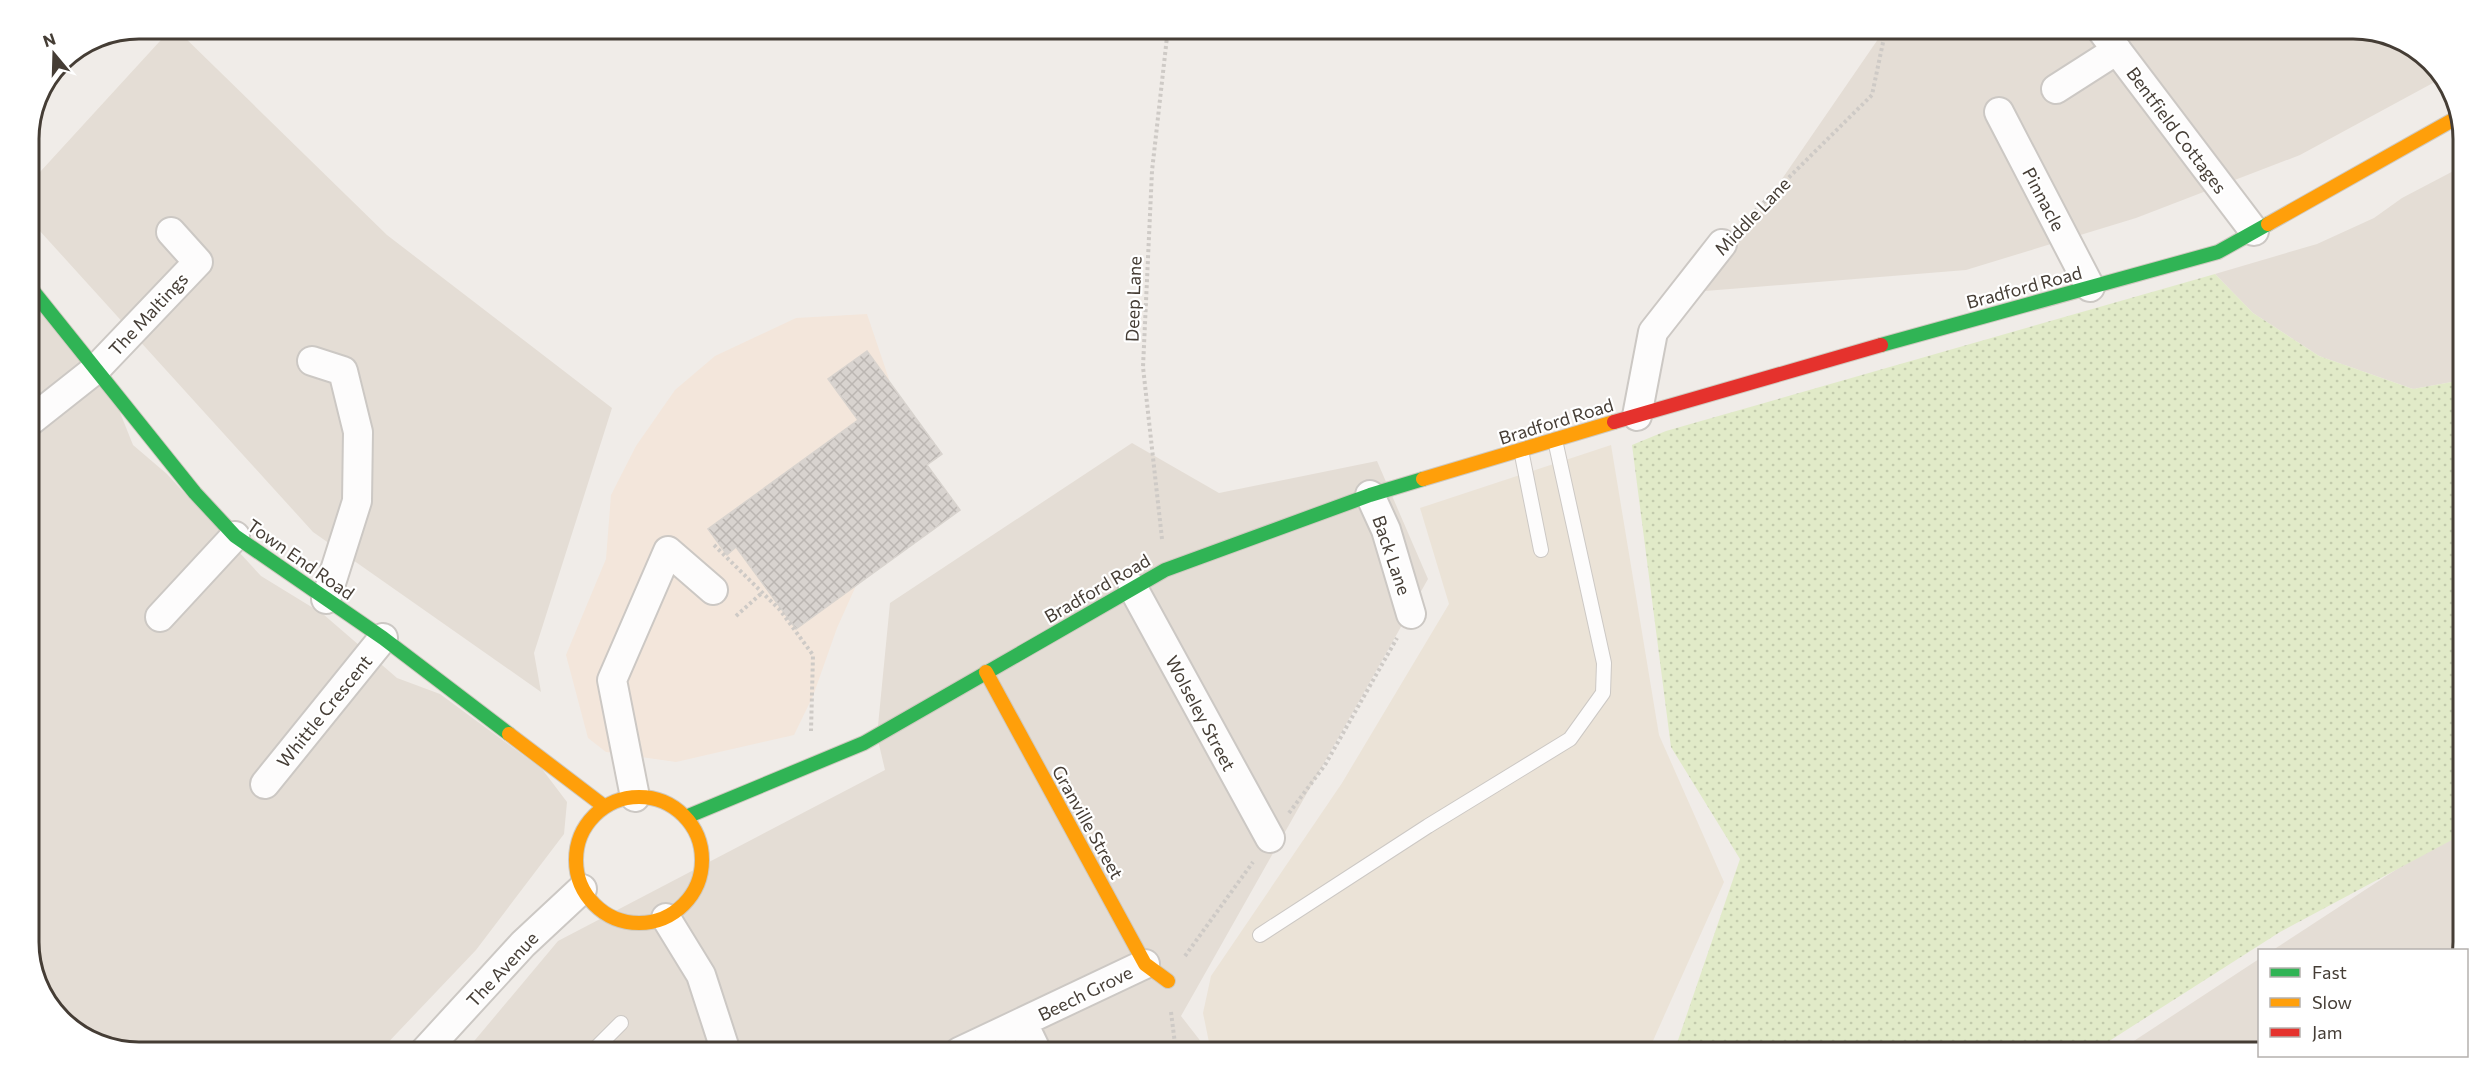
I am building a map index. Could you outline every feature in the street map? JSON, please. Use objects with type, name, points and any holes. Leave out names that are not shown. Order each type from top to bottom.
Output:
[{"type":"street","points":[[2056,88],[2108,39]]},
{"type":"street","name":"Bentfield Cottages","points":[[2108,39],[2254,231]]},
{"type":"street","name":"Pinnacle","points":[[1999,112],[2090,287]]},
{"type":"street","name":"Bradford Road","points":[[686,817],[864,743],[1166,570],[1370,495],[1766,377],[2218,252],[2451,121]]},
{"type":"street","name":"The Maltings","points":[[96,369],[198,262],[171,232]]},
{"type":"street","name":"Middle Lane","points":[[1637,416],[1653,332],[1722,244]]},
{"type":"street","name":"Town End Road","points":[[39,298],[195,493],[236,536],[383,638],[606,807]]},
{"type":"street","points":[[312,361],[343,371],[358,432],[357,501],[326,599]]},
{"type":"street","points":[[39,414],[96,369]]},
{"type":"street","name":"Back Lane","points":[[1370,495],[1386,530],[1411,614]]},
{"type":"street","points":[[160,617],[236,536]]},
{"type":"street","points":[[635,797],[612,680],[668,551],[713,590]]},
{"type":"street","name":"Wolseley Street","points":[[1133,588],[1270,838]]},
{"type":"street","name":"Whittle Crescent","points":[[265,784],[383,638]]},
{"type":"street","name":"Granville Street","points":[[986,672],[1145,964],[1168,981]]},
{"type":"street","points":[[635,797],[654,798],[671,805],[686,817],[697,834],[702,853],[702,873],[695,891],[683,907],[666,918],[648,923],[628,923],[609,916],[594,904],[582,889],[577,871],[576,853],[581,835],[591,819],[606,807],[620,800],[635,797]]},
{"type":"street","name":"The Avenue","points":[[434,1042],[523,944],[582,889]]},
{"type":"street","points":[[666,918],[701,975],[722,1042]]},
{"type":"street","name":"Beech Grove","points":[[987,1042],[1145,964]]},
{"type":"street","points":[[1023,1023],[1032,1042]]},
{"type":"lane","points":[[1260,935],[1428,826],[1570,739],[1603,693],[1604,663],[1555,440]]},
{"type":"lane","points":[[1521,450],[1541,550]]},
{"type":"lane","points":[[603,1042],[621,1023]]},
{"type":"path","name":"Deep Lane","points":[[1166,570],[1143,367],[1152,171],[1167,39]]},
{"type":"path","name":"Middle Lane","points":[[1722,244],[1872,95],[1884,39]]},
{"type":"path","points":[[714,545],[780,610],[813,655],[813,696],[808,766]]},
{"type":"path","points":[[736,616],[763,592]]},
{"type":"shaded area","points":[[162,39],[186,39],[387,235],[612,408],[534,653],[541,692],[313,532],[39,230],[39,173]]},
{"type":"shaded area","points":[[1878,39],[2353,39],[2372,41],[2403,52],[2428,73],[2435,82],[2300,155],[2136,218],[1966,270],[1705,291]]},
{"type":"shaded area","points":[[2453,171],[2453,382],[2413,389],[2319,356],[2253,313],[2215,274],[2317,244],[2374,218],[2402,198]]},
{"type":"shaded area","points":[[39,306],[111,390],[133,445],[167,474],[261,576],[323,614],[397,678],[440,694],[542,769],[567,802],[564,834],[476,950],[389,1042],[139,1042],[120,1040],[89,1029],[68,1013],[56,997],[44,974],[39,948]]},
{"type":"shaded area","points":[[867,314],[897,403],[868,559],[837,628],[813,696],[794,735],[676,762],[606,752],[588,738],[566,655],[606,559],[611,495],[636,446],[675,390],[715,356],[796,318]]},
{"type":"shaded area","points":[[1132,443],[1219,493],[1377,461],[1428,579],[1181,1016],[1201,1042],[473,1042],[558,941],[885,770],[877,736],[890,603]]},
{"type":"shaded area","points":[[1611,445],[1659,735],[1724,882],[1652,1042],[1209,1042],[1203,1013],[1211,976],[1342,783],[1449,604],[1420,508]]},
{"type":"shaded area","points":[[2453,833],[2452,949],[2275,949]]},
{"type":"shaded area","points":[[2258,960],[2258,1042],[2132,1042]]},
{"type":"green space","points":[[2215,274],[2253,313],[2319,356],[2413,389],[2453,382],[2453,839],[2280,932],[2108,1042],[1677,1042],[1740,859],[1671,747],[1632,445],[1666,431]]},
{"type":"building","points":[[867,351],[942,454],[927,465],[960,510],[796,629],[736,547],[727,555],[708,529],[858,420],[828,379]]},
{"type":"traffic: fast","points":[[1881,345],[2218,252],[2268,224]]},
{"type":"traffic: fast","points":[[39,298],[195,493],[235,536],[383,638],[509,734]]},
{"type":"traffic: fast","points":[[686,817],[864,743],[1165,570],[1370,495],[1423,479]]},
{"type":"traffic: slow","points":[[2268,224],[2451,121]]},
{"type":"traffic: slow","points":[[1423,479],[1614,422]]},
{"type":"traffic: slow","points":[[986,672],[1145,964],[1168,981]]},
{"type":"traffic: slow","points":[[509,734],[605,807]]},
{"type":"traffic: slow","points":[[639,797],[663,802],[684,815],[697,836],[702,860],[697,884],[684,905],[663,918],[639,923],[615,918],[594,905],[581,884],[576,860],[581,836],[594,815],[615,802],[639,797]]},
{"type":"traffic: jam","points":[[1614,422],[1881,345]]}]
